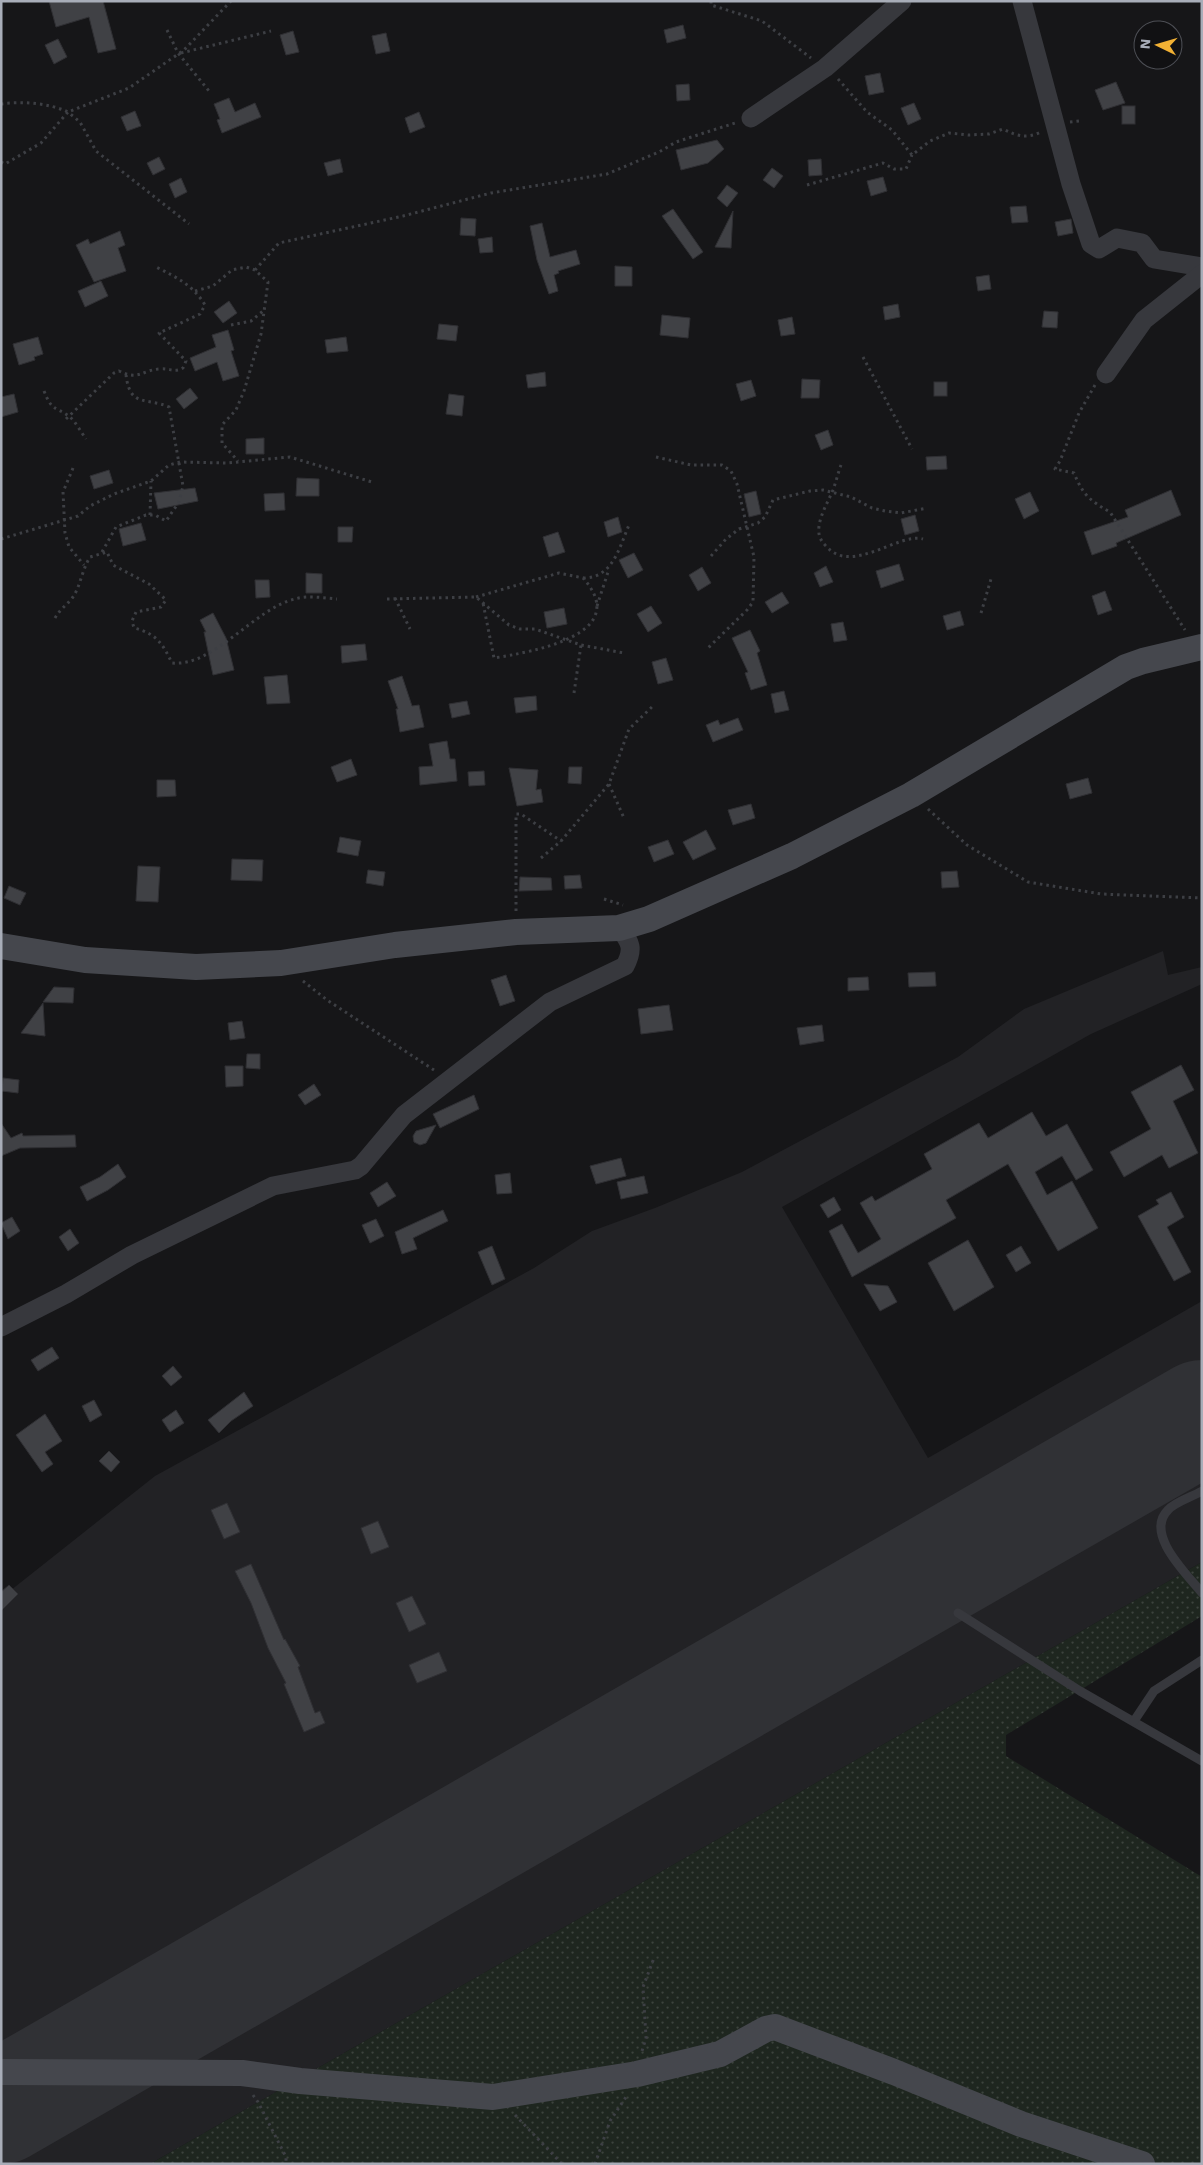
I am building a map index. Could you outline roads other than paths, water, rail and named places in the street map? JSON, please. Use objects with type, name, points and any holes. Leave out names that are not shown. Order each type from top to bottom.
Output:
[{"type":"main road","points":[[1,946],[85,960],[184,967],[280,963],[395,945],[516,932],[619,928],[649,920],[792,856],[911,795],[1126,667],[1199,647]]},
{"type":"main road","points":[[1,2072],[242,2073],[300,2081],[493,2097],[637,2074],[720,2054],[766,2028],[775,2027],[894,2072],[1021,2124],[1142,2164]]},
{"type":"street","points":[[752,118],[825,68],[902,1]]},
{"type":"street","points":[[1022,1],[1071,184],[1091,244],[1099,249],[1118,238],[1142,243],[1154,259],[1202,267]]},
{"type":"street","points":[[1106,374],[1144,320],[1202,274]]},
{"type":"street","points":[[1,1327],[171,1234],[273,1186],[355,1170],[365,1162],[404,1115],[550,1002],[625,966],[631,955],[631,943],[619,928]]},
{"type":"lane","points":[[1202,1491],[1167,1510],[1160,1527],[1163,1543],[1202,1593]]},
{"type":"lane","points":[[958,1613],[1080,1691],[1202,1760]]},
{"type":"lane","points":[[1134,1721],[1154,1691],[1202,1660]]}]
